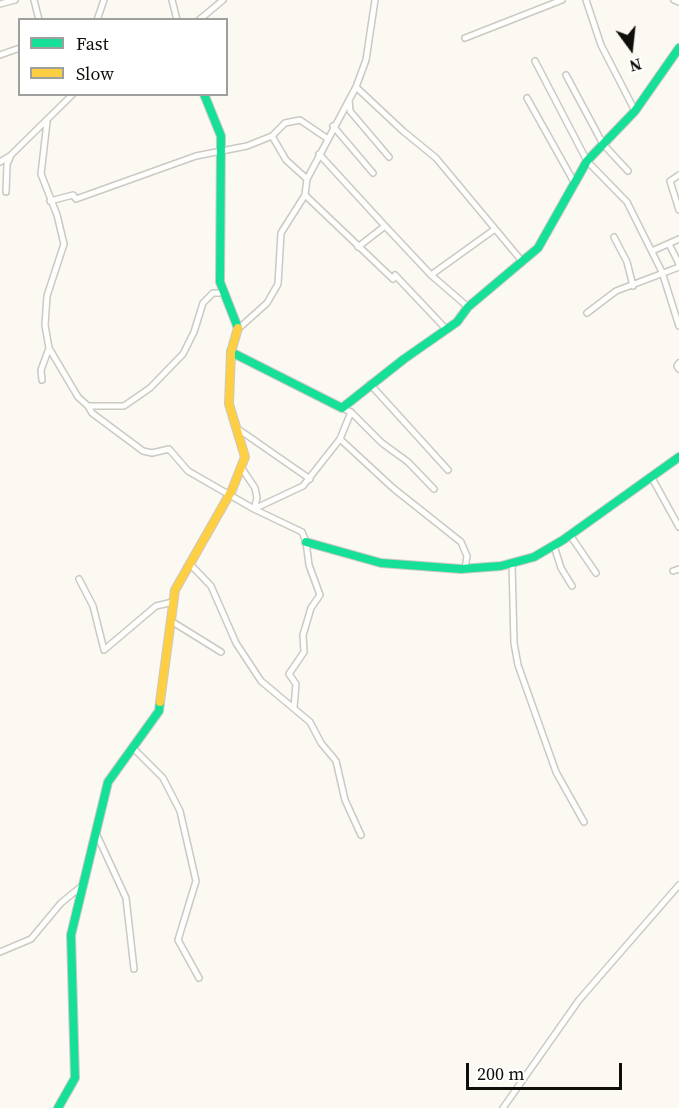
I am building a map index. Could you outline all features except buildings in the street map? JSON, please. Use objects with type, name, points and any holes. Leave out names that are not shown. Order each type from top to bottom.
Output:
[{"type":"street","points":[[0,4],[15,0]]},
{"type":"street","points":[[34,0],[38,18]]},
{"type":"street","points":[[99,18],[104,0]]},
{"type":"street","points":[[172,0],[176,18]]},
{"type":"street","points":[[201,18],[223,0]]},
{"type":"street","points":[[58,1108],[75,1078],[71,935],[108,783],[159,711],[175,590],[229,495],[245,457],[229,404],[231,351],[238,328],[267,303],[278,284],[281,233],[305,195],[307,179],[333,126],[356,87],[366,60],[375,0]]},
{"type":"street","points":[[465,38],[562,0]]},
{"type":"street","points":[[586,0],[601,45],[635,111]]},
{"type":"street","points":[[674,0],[679,2]]},
{"type":"street","points":[[342,408],[370,384],[457,322],[468,307],[538,248],[587,161],[635,111],[679,48]]},
{"type":"street","points":[[0,55],[18,49]]},
{"type":"street","points":[[535,62],[587,161],[627,202],[662,272],[679,326]]},
{"type":"street","points":[[566,75],[603,144],[628,171]]},
{"type":"street","points":[[356,87],[435,158],[521,260]]},
{"type":"street","points":[[0,162],[10,156],[71,96]]},
{"type":"street","points":[[205,96],[221,136],[220,282],[238,328]]},
{"type":"street","points":[[527,98],[574,182]]},
{"type":"street","points":[[349,99],[350,111],[389,157]]},
{"type":"street","points":[[50,201],[73,195],[76,199],[196,156],[221,153],[273,136],[285,123],[300,120],[328,139]]},
{"type":"street","points":[[46,122],[41,174],[64,244],[47,296],[45,325],[49,348],[78,397],[88,406],[92,414],[143,451],[152,453],[169,449],[188,471],[254,509],[292,525],[302,532],[306,542],[309,565],[320,596],[308,617],[303,635],[304,652],[288,674],[296,684],[294,707]]},
{"type":"street","points":[[333,126],[373,172]]},
{"type":"street","points":[[273,136],[286,159],[307,179]]},
{"type":"street","points":[[319,154],[431,275],[468,307]]},
{"type":"street","points":[[6,192],[7,164],[10,156]]},
{"type":"street","points":[[679,175],[670,181],[679,210]]},
{"type":"street","points":[[305,195],[358,247],[394,277],[446,329]]},
{"type":"street","points":[[358,247],[385,226]]},
{"type":"street","points":[[431,275],[495,229]]},
{"type":"street","points":[[614,237],[627,262],[633,286]]},
{"type":"street","points":[[652,251],[679,239]]},
{"type":"street","points":[[587,313],[616,291],[633,286],[679,265],[669,244]]},
{"type":"street","points":[[88,406],[124,406],[150,388],[183,354],[194,332],[203,303],[213,293],[224,293]]},
{"type":"street","points":[[42,380],[41,370],[49,348]]},
{"type":"street","points":[[231,351],[351,412],[434,489]]},
{"type":"street","points":[[679,363],[676,366],[679,369]]},
{"type":"street","points":[[370,384],[448,470]]},
{"type":"street","points":[[254,509],[303,486],[310,479],[340,439],[351,412]]},
{"type":"street","points":[[236,429],[310,479]]},
{"type":"street","points":[[340,439],[393,488],[461,542],[467,556],[465,569]]},
{"type":"street","points":[[306,542],[381,563],[465,569],[512,563],[534,557],[554,546],[679,457]]},
{"type":"street","points":[[241,467],[255,488],[257,498],[254,509]]},
{"type":"street","points":[[652,478],[679,527]]},
{"type":"street","points":[[570,535],[596,573]]},
{"type":"street","points":[[554,546],[561,568],[572,586]]},
{"type":"street","points":[[512,563],[514,643],[518,665],[556,772],[584,822]]},
{"type":"street","points":[[190,564],[211,586],[236,643],[261,681],[310,722],[321,743],[336,761],[345,800],[361,835]]},
{"type":"street","points":[[79,579],[93,606],[104,650],[156,606],[173,602]]},
{"type":"street","points":[[171,621],[221,652]]},
{"type":"street","points":[[133,748],[162,778],[180,811],[196,881],[178,940],[199,978]]},
{"type":"street","points":[[96,832],[126,898],[134,969]]},
{"type":"street","points":[[0,952],[32,939],[61,903],[84,884]]},
{"type":"street","points":[[502,1108],[579,1000],[679,885]]},
{"type":"traffic: fast","points":[[231,352],[342,408],[404,359],[457,322],[468,307],[538,248],[587,161],[635,111],[679,48]]},
{"type":"traffic: fast","points":[[205,96],[221,136],[220,282],[238,328]]},
{"type":"traffic: fast","points":[[306,542],[381,563],[461,569],[501,566],[534,557],[563,540],[679,457]]},
{"type":"traffic: fast","points":[[58,1108],[75,1078],[71,935],[108,782],[159,711],[160,702]]},
{"type":"traffic: slow","points":[[160,702],[175,590],[232,490],[245,457],[229,404],[231,352],[238,328]]}]
